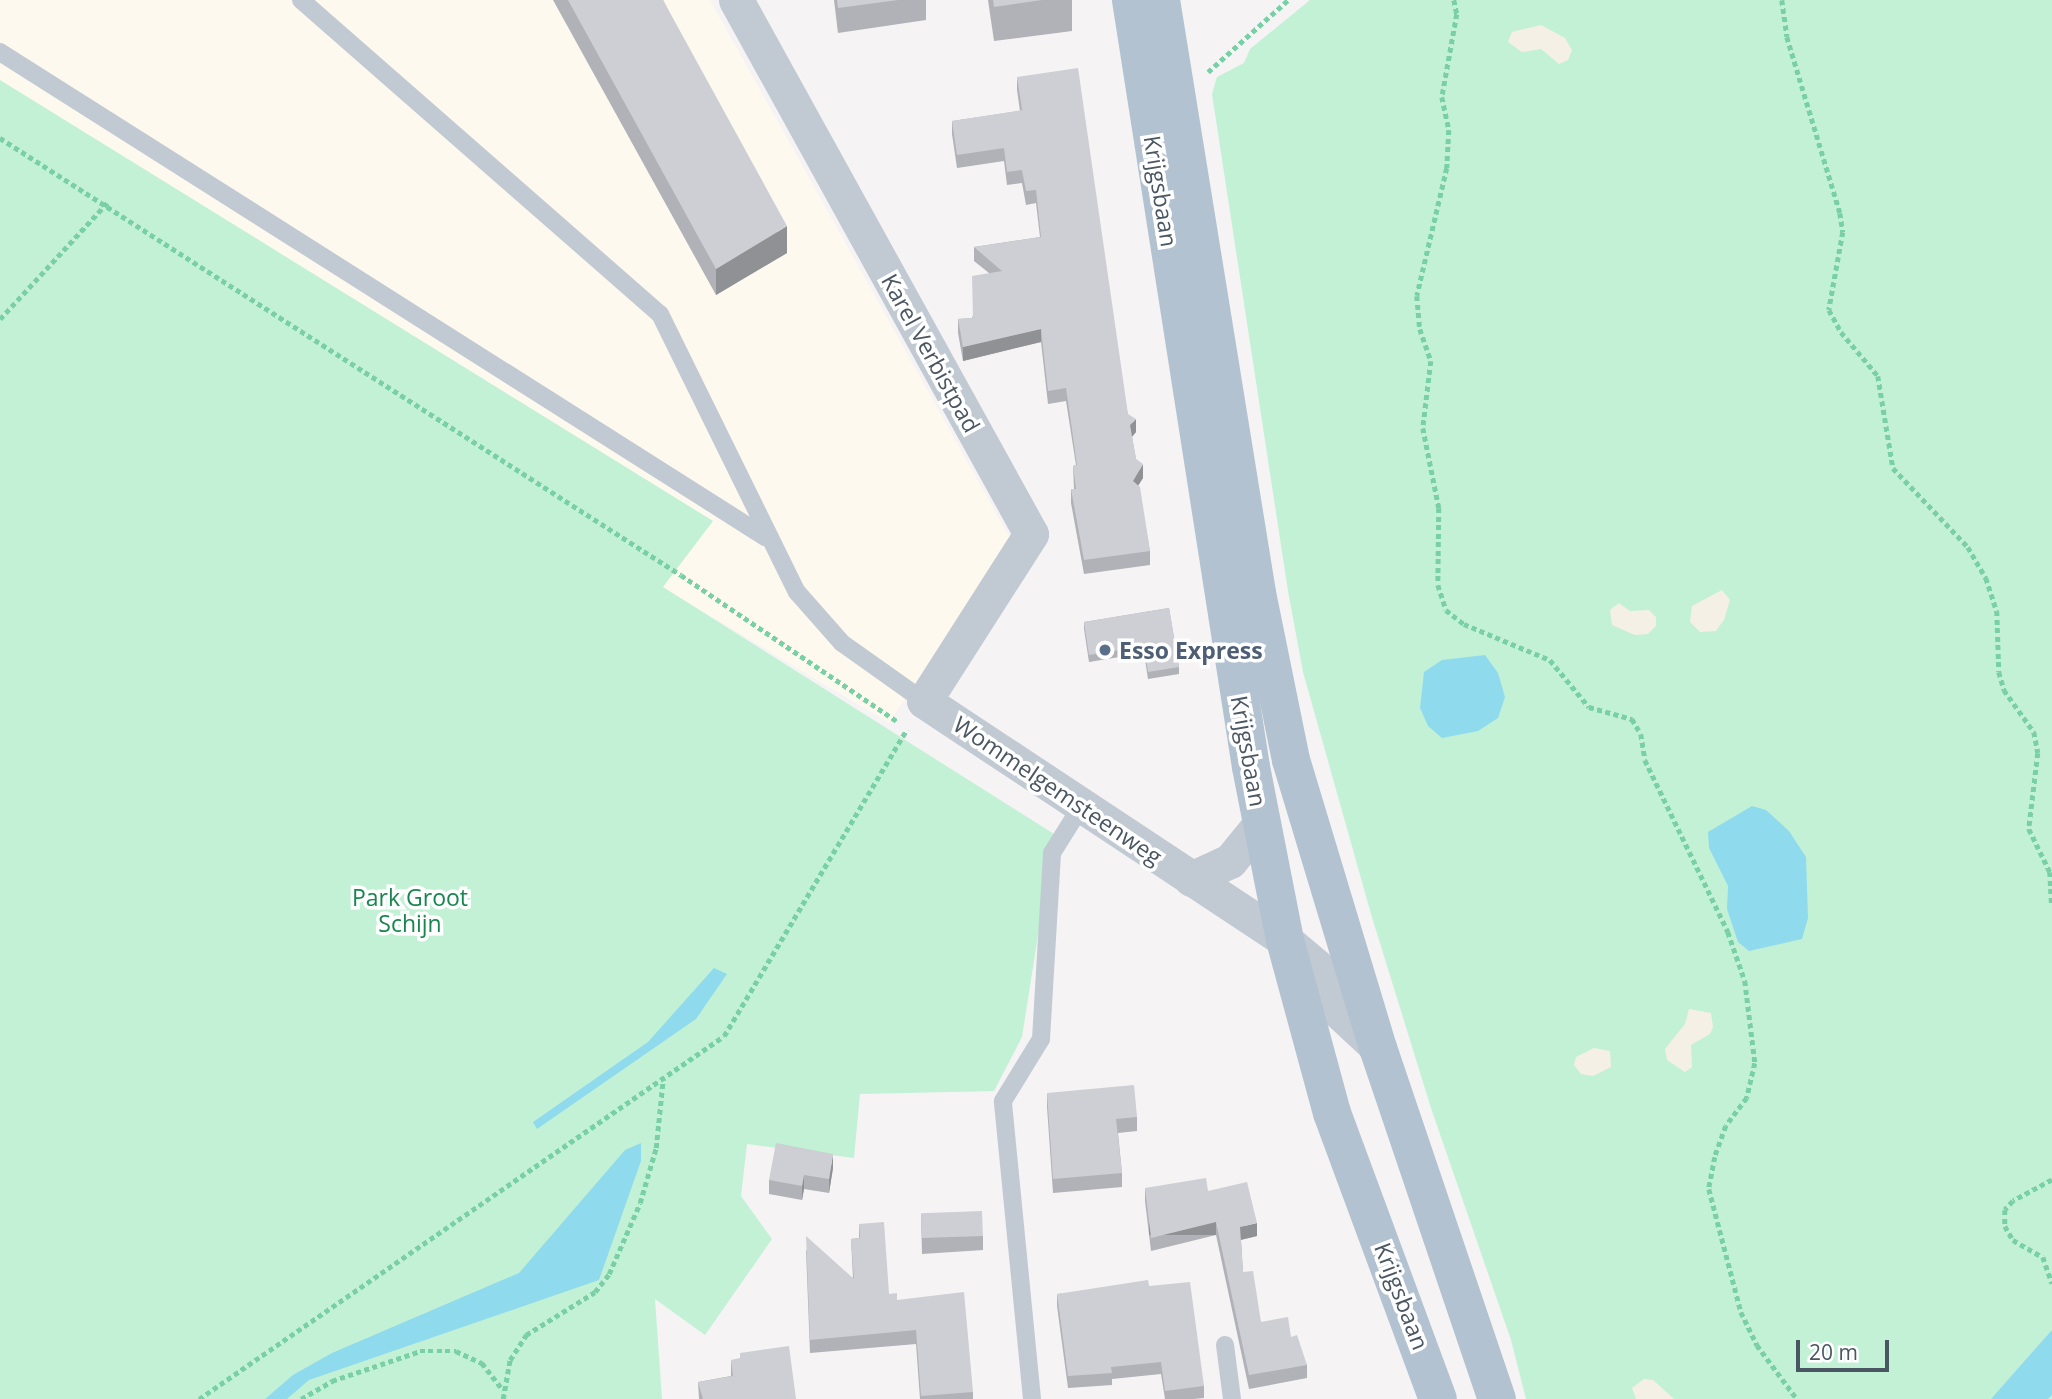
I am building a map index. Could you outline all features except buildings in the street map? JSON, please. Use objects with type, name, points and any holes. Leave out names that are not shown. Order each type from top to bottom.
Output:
[{"type":"main road","name":"Krijgsbaan","points":[[1131,0],[1261,823],[1285,940],[1332,1113],[1438,1399]]},
{"type":"main road","name":"Krijgsbaan","points":[[1161,0],[1272,675],[1292,760],[1378,1048],[1497,1399]]},
{"type":"street","name":"Karel Verbistpad","points":[[736,0],[1031,534],[916,714]]},
{"type":"street","name":"Wommelgemsteenweg","points":[[916,714],[1083,805],[1285,940],[1316,966],[1335,1008],[1378,1048]]},
{"type":"street","points":[[1191,879],[1230,861],[1261,823]]},
{"type":"lane","points":[[301,0],[660,314],[767,538],[818,620],[916,714]]},
{"type":"lane","points":[[0,52],[767,538]]},
{"type":"lane","points":[[1032,1399],[1003,1101],[1041,1039],[1052,853],[1083,805]]},
{"type":"lane","points":[[1225,1345],[1232,1399]]},
{"type":"path","points":[[1199,80],[1288,0]]},
{"type":"path","points":[[1454,0],[1457,14],[1442,97],[1449,130],[1447,168],[1417,296],[1420,329],[1431,361],[1423,428],[1439,508],[1438,585],[1446,610],[1464,624],[1550,660],[1589,707],[1632,719],[1641,734],[1645,760],[1728,932],[1745,981],[1755,1063],[1747,1098],[1719,1147],[1709,1189],[1741,1312],[1757,1345],[1797,1399]]},
{"type":"path","points":[[1782,0],[1787,37],[1840,213],[1843,232],[1829,310],[1841,332],[1878,376],[1893,468],[1968,547],[1986,578],[1997,611],[1999,672],[2004,690],[2034,732],[2038,753],[2029,829],[2050,872],[2052,905]]},
{"type":"path","points":[[0,138],[107,203],[661,562],[916,714],[724,1036],[199,1399]]},
{"type":"path","points":[[0,319],[107,203]]},
{"type":"path","points":[[503,1399],[510,1360],[526,1335],[595,1292],[609,1274],[640,1203],[656,1148],[663,1078]]},
{"type":"path","points":[[2052,1180],[2005,1210],[2005,1226],[2012,1240],[2043,1256],[2052,1283]]},
{"type":"path","points":[[301,1399],[332,1381],[420,1351],[456,1351],[482,1363],[503,1391]]},
{"type":"shaded area","points":[[0,0],[710,0],[1011,540],[889,723],[662,587],[713,521],[0,80]]},
{"type":"green space","points":[[1310,0],[2052,0],[2052,1399],[1526,1399],[1511,1340],[1431,1108],[1371,914],[1303,672],[1288,591],[1212,94],[1217,77],[1244,63],[1250,49]]},
{"type":"green space","name":"Park Groot Schijn","points":[[0,80],[713,521],[663,587],[1054,834],[1022,1037],[994,1091],[860,1094],[854,1158],[747,1144],[741,1196],[772,1239],[705,1335],[655,1299],[662,1399],[0,1399]]},
{"type":"sand","points":[[1541,25],[1565,38],[1572,50],[1568,60],[1559,64],[1541,49],[1522,52],[1508,42],[1512,32]]},
{"type":"sand","points":[[1722,590],[1730,600],[1724,620],[1716,631],[1700,632],[1690,622],[1692,606]]},
{"type":"sand","points":[[1619,603],[1630,611],[1649,610],[1656,617],[1656,626],[1648,634],[1635,635],[1612,625],[1610,610]]},
{"type":"sand","points":[[1689,1009],[1711,1013],[1713,1027],[1710,1034],[1691,1045],[1692,1067],[1685,1072],[1667,1060],[1665,1049],[1685,1024]]},
{"type":"sand","points":[[1594,1048],[1610,1051],[1611,1067],[1593,1076],[1581,1074],[1574,1065],[1576,1057]]},
{"type":"sand","points":[[1644,1379],[1653,1380],[1674,1399],[1636,1399],[1632,1388]]},
{"type":"water","points":[[1485,655],[1498,673],[1505,697],[1498,718],[1478,731],[1442,738],[1428,726],[1420,708],[1424,672],[1442,660]]},
{"type":"water","points":[[1752,806],[1766,810],[1789,831],[1806,857],[1808,918],[1802,939],[1749,951],[1738,942],[1727,909],[1728,886],[1709,848],[1708,832]]},
{"type":"water","points":[[714,968],[727,974],[696,1019],[537,1129],[533,1122],[648,1042]]},
{"type":"water","points":[[641,1143],[641,1161],[599,1280],[309,1380],[287,1399],[265,1399],[293,1375],[332,1353],[519,1273],[625,1150]]},
{"type":"water","points":[[2052,1330],[2052,1395],[2048,1399],[1991,1399]]},
{"type":"place","name":"Esso Express","points":[[1105,650]]}]
